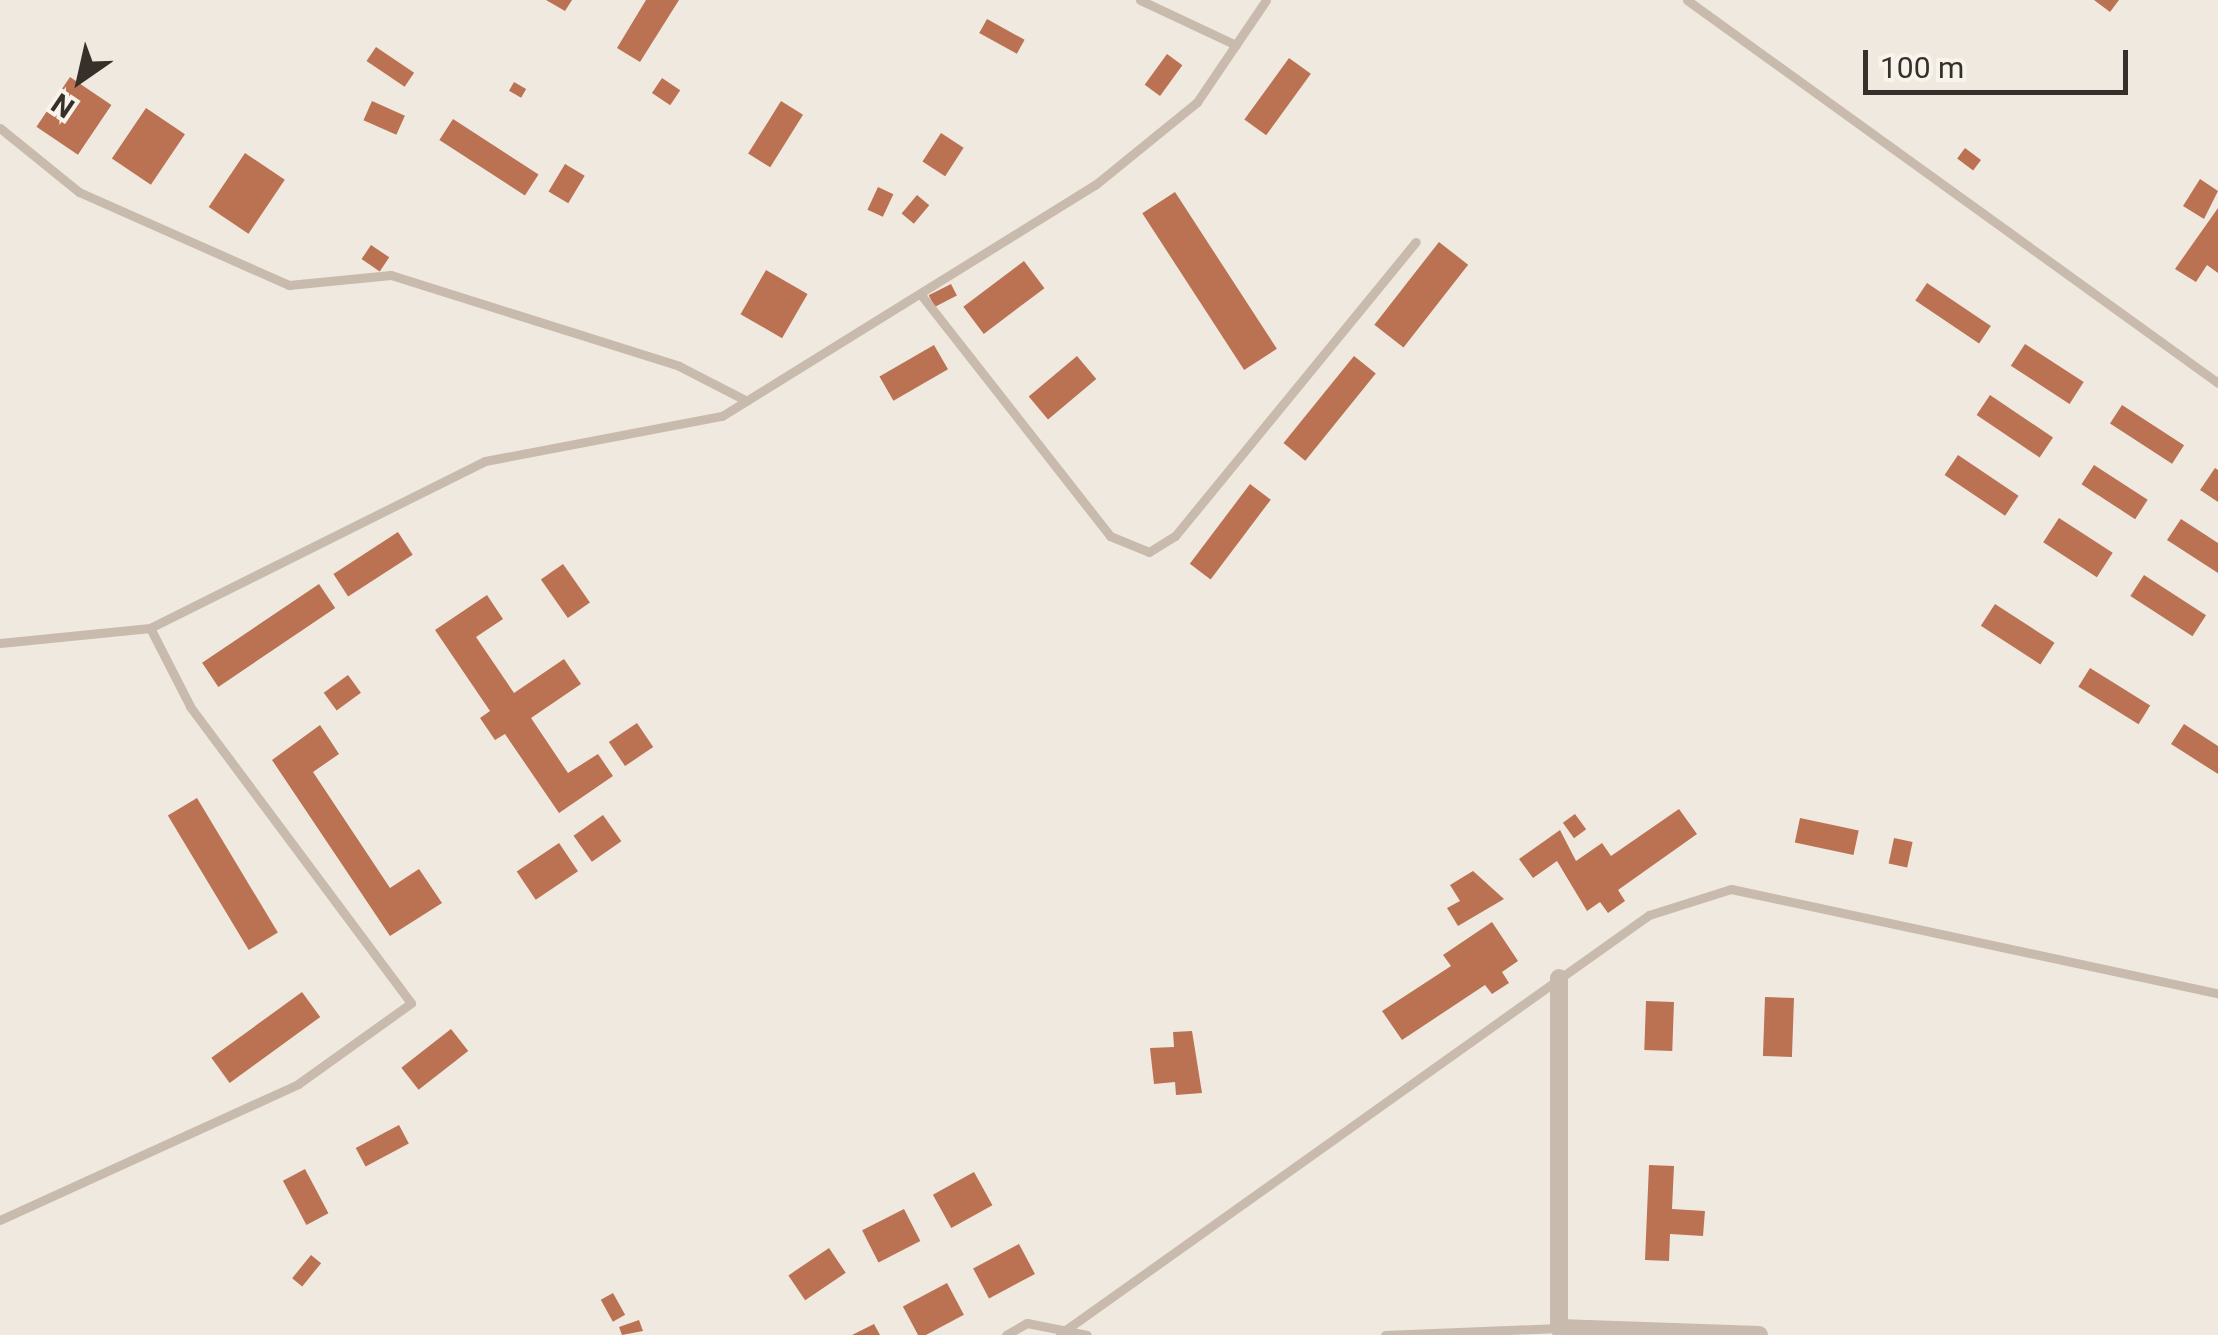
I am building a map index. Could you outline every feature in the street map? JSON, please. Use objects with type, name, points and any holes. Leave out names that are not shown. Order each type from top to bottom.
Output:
[{"type":"street","points":[[1559,978],[1566,1040],[1559,1328],[1759,1335]]},
{"type":"lane","points":[[1140,0],[1236,46]]},
{"type":"lane","points":[[0,643],[150,628],[485,461],[722,416],[922,296],[1110,173],[1197,102],[1266,0]]},
{"type":"lane","points":[[1687,0],[2218,383]]},
{"type":"lane","points":[[0,128],[78,192],[289,285],[391,275],[679,366],[748,401]]},
{"type":"lane","points":[[922,296],[1110,536],[1150,552],[1175,536],[1416,242]]},
{"type":"lane","points":[[0,1220],[298,1084],[411,1003],[190,706],[150,628]]},
{"type":"lane","points":[[1060,1334],[1648,915],[1732,889],[2218,994]]},
{"type":"lane","points":[[1006,1335],[1027,1323],[1060,1334],[1087,1335]]},
{"type":"lane","points":[[1385,1335],[1559,1328]]},
{"type":"building","points":[[546,0],[572,0],[565,11]]},
{"type":"building","points":[[646,0],[679,0],[640,62],[617,48]]},
{"type":"building","points":[[2094,0],[2119,0],[2110,12]]},
{"type":"building","points":[[987,19],[1025,40],[1017,54],[979,33]]},
{"type":"building","points":[[376,47],[414,73],[405,87],[366,61]]},
{"type":"building","points":[[1167,54],[1182,65],[1160,96],[1145,85]]},
{"type":"building","points":[[1289,58],[1311,74],[1266,135],[1244,119]]},
{"type":"building","points":[[70,77],[111,105],[78,155],[36,127]]},
{"type":"building","points":[[662,78],[680,90],[670,105],[652,93]]},
{"type":"building","points":[[514,82],[526,89],[521,98],[509,91]]},
{"type":"building","points":[[372,101],[405,116],[396,135],[363,120]]},
{"type":"building","points":[[781,101],[803,115],[770,167],[748,154]]},
{"type":"building","points":[[146,108],[185,134],[151,185],[112,159]]},
{"type":"building","points":[[453,119],[539,175],[525,196],[439,140]]},
{"type":"building","points":[[941,133],[964,148],[945,176],[922,162]]},
{"type":"building","points":[[1965,148],[1981,160],[1973,170],[1957,158]]},
{"type":"building","points":[[245,153],[285,180],[248,234],[209,207]]},
{"type":"building","points":[[565,164],[585,176],[568,203],[549,191]]},
{"type":"building","points":[[2200,179],[2218,191],[2204,219],[2183,206]]},
{"type":"building","points":[[878,187],[893,194],[883,217],[867,210]]},
{"type":"building","points":[[1175,192],[1277,349],[1244,370],[1142,213]]},
{"type":"building","points":[[917,195],[929,205],[914,224],[902,213]]},
{"type":"building","points":[[2218,208],[2218,273],[2207,265],[2196,282],[2175,269]]},
{"type":"building","points":[[1439,242],[1468,265],[1404,348],[1374,325]]},
{"type":"building","points":[[371,245],[389,257],[380,271],[361,259]]},
{"type":"building","points":[[1024,261],[1044,288],[984,334],[963,307]]},
{"type":"building","points":[[766,270],[808,294],[782,338],[740,314]]},
{"type":"building","points":[[1927,283],[1991,326],[1979,343],[1915,300]]},
{"type":"building","points":[[951,284],[957,296],[935,307],[929,295]]},
{"type":"building","points":[[2025,344],[2084,382],[2070,404],[2011,366]]},
{"type":"building","points":[[934,345],[948,369],[893,401],[879,377]]},
{"type":"building","points":[[1077,356],[1096,379],[1048,419],[1029,396]]},
{"type":"building","points":[[1354,356],[1376,374],[1305,461],[1284,443]]},
{"type":"building","points":[[1990,395],[2053,437],[2040,457],[1977,415]]},
{"type":"building","points":[[2122,405],[2184,445],[2172,464],[2110,423]]},
{"type":"building","points":[[1958,455],[2019,496],[2005,516],[1945,475]]},
{"type":"building","points":[[2094,465],[2148,500],[2135,519],[2081,484]]},
{"type":"building","points":[[2215,468],[2218,470],[2218,502],[2200,490]]},
{"type":"building","points":[[1250,484],[1271,500],[1211,580],[1190,564]]},
{"type":"building","points":[[2059,518],[2113,553],[2097,577],[2043,542]]},
{"type":"building","points":[[2181,519],[2218,543],[2218,573],[2167,540]]},
{"type":"building","points":[[398,532],[413,555],[348,597],[333,574]]},
{"type":"building","points":[[563,564],[590,603],[568,618],[541,579]]},
{"type":"building","points":[[2144,575],[2206,615],[2192,636],[2130,596]]},
{"type":"building","points":[[319,584],[335,608],[218,687],[202,663]]},
{"type":"building","points":[[487,595],[503,619],[476,637],[514,693],[564,659],[581,684],[531,718],[568,773],[598,754],[613,776],[559,813],[505,734],[495,740],[480,718],[490,711],[435,630]]},
{"type":"building","points":[[1995,604],[2055,643],[2040,664],[1981,626]]},
{"type":"building","points":[[2090,668],[2150,706],[2139,724],[2078,687]]},
{"type":"building","points":[[348,675],[361,693],[337,710],[324,693]]},
{"type":"building","points":[[637,723],[653,747],[625,766],[609,742]]},
{"type":"building","points":[[2184,724],[2218,746],[2218,774],[2171,744]]},
{"type":"building","points":[[320,725],[339,754],[313,772],[390,888],[419,869],[442,903],[390,936],[272,760]]},
{"type":"building","points":[[197,798],[278,933],[249,950],[168,816]]},
{"type":"building","points":[[1679,809],[1697,834],[1618,890],[1625,901],[1608,913],[1600,902],[1587,911],[1557,861],[1533,878],[1519,859],[1560,830],[1576,861],[1602,843],[1611,856]]},
{"type":"building","points":[[1575,814],[1586,829],[1574,838],[1563,823]]},
{"type":"building","points":[[603,815],[621,841],[592,862],[574,836]]},
{"type":"building","points":[[1800,818],[1859,830],[1853,855],[1795,842]]},
{"type":"building","points":[[1894,838],[1913,842],[1907,867],[1889,863]]},
{"type":"building","points":[[559,843],[578,871],[536,900],[517,872]]},
{"type":"building","points":[[1473,871],[1504,899],[1458,926],[1447,908],[1460,901],[1450,885]]},
{"type":"building","points":[[1492,922],[1518,961],[1502,972],[1509,983],[1492,994],[1485,985],[1402,1040],[1382,1011],[1451,966],[1443,955]]},
{"type":"building","points":[[302,992],[320,1017],[230,1083],[211,1058]]},
{"type":"building","points":[[1765,997],[1794,998],[1792,1057],[1763,1056]]},
{"type":"building","points":[[1646,1001],[1674,1002],[1672,1051],[1644,1050]]},
{"type":"building","points":[[451,1029],[468,1051],[419,1090],[401,1068]]},
{"type":"building","points":[[1192,1031],[1202,1093],[1176,1095],[1175,1082],[1154,1084],[1150,1048],[1174,1047],[1173,1032]]},
{"type":"building","points":[[399,1125],[409,1144],[366,1167],[356,1148]]},
{"type":"building","points":[[1649,1165],[1674,1166],[1672,1209],[1705,1211],[1703,1236],[1670,1234],[1669,1261],[1645,1260]]},
{"type":"building","points":[[305,1169],[328,1213],[306,1225],[283,1181]]},
{"type":"building","points":[[974,1172],[992,1205],[951,1228],[933,1195]]},
{"type":"building","points":[[904,1209],[920,1241],[878,1262],[862,1230]]},
{"type":"building","points":[[1019,1244],[1035,1274],[989,1298],[973,1268]]},
{"type":"building","points":[[829,1248],[846,1273],[805,1300],[788,1275]]},
{"type":"building","points":[[311,1255],[321,1263],[302,1286],[292,1278]]},
{"type":"building","points":[[947,1283],[964,1315],[926,1335],[918,1335],[903,1306]]},
{"type":"building","points":[[613,1293],[625,1315],[613,1322],[601,1300]]},
{"type":"building","points":[[639,1320],[643,1331],[622,1335],[619,1327]]},
{"type":"building","points":[[874,1324],[880,1335],[852,1335]]}]
